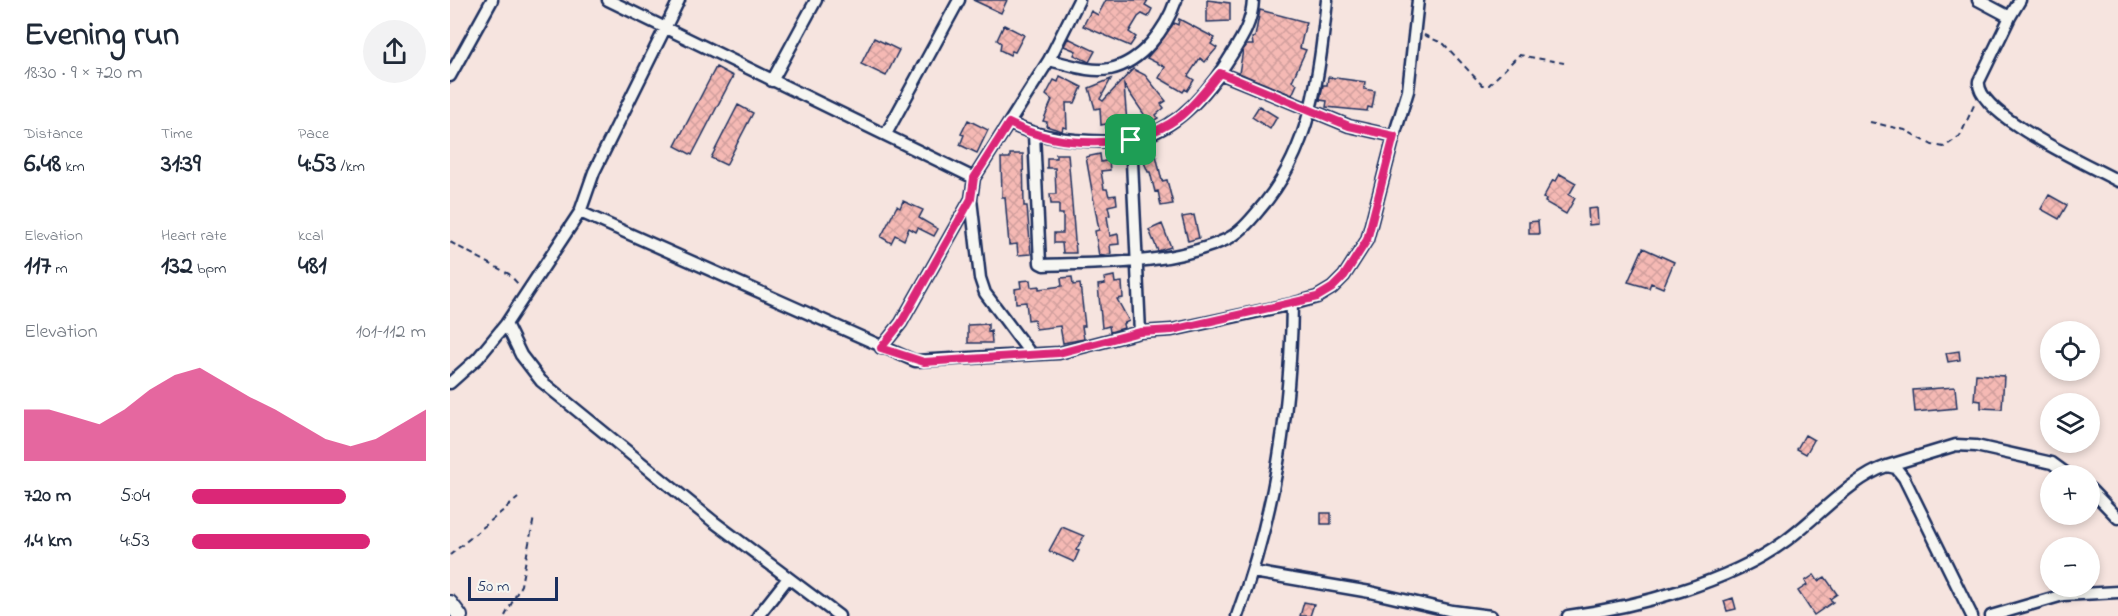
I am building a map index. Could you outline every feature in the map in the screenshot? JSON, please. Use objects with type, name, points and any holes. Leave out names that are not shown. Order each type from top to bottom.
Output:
[{"type":"street","points":[[450,76],[492,0]]},
{"type":"street","points":[[608,0],[974,178]]},
{"type":"street","points":[[450,383],[478,358],[506,324],[580,212],[594,172],[679,0]]},
{"type":"street","points":[[772,81],[816,0]]},
{"type":"street","points":[[886,134],[959,0]]},
{"type":"street","points":[[1030,353],[985,293],[980,278],[971,199],[974,178],[1049,60],[1079,0]]},
{"type":"street","points":[[1049,60],[1090,69],[1110,69],[1130,60],[1156,39],[1176,0]]},
{"type":"street","points":[[1009,123],[1034,134],[1088,141],[1131,140],[1164,126],[1180,117],[1220,73],[1247,31],[1252,16],[1253,0]]},
{"type":"street","points":[[1034,134],[1040,263],[1044,265],[1136,262],[1214,244],[1238,231],[1285,178],[1311,111],[1327,0]]},
{"type":"street","points":[[580,212],[881,348],[924,362],[1030,353],[1059,353],[1140,332],[1172,330],[1293,304],[1317,297],[1332,288],[1361,251],[1372,228],[1394,136],[1408,91],[1418,0]]},
{"type":"street","points":[[1978,0],[2010,17]]},
{"type":"street","points":[[2020,0],[1979,81],[1980,92],[1997,111],[2022,129],[2118,181]]},
{"type":"street","points":[[1220,73],[1349,126],[1394,136]]},
{"type":"street","points":[[1131,140],[1140,332]]},
{"type":"street","points":[[881,348],[901,323],[971,199]]},
{"type":"street","points":[[1237,616],[1253,572],[1277,470],[1286,417],[1292,352],[1293,304]]},
{"type":"street","points":[[506,324],[521,355],[540,381],[714,522],[839,616]]},
{"type":"street","points":[[1568,616],[1620,613],[1731,572],[1782,544],[1860,481],[1887,466],[1956,445],[1976,446],[2051,465]]},
{"type":"street","points":[[1887,466],[1896,468],[1904,478],[1972,616]]},
{"type":"street","points":[[2100,499],[2118,518]]},
{"type":"street","points":[[1253,572],[1370,592],[1452,611],[1491,616]]},
{"type":"street","points":[[758,616],[788,578]]},
{"type":"street","points":[[1990,616],[2063,595],[2118,592]]},
{"type":"street","points":[[450,603],[460,616]]},
{"type":"path","points":[[1415,33],[1428,35],[1444,44],[1482,85],[1488,85],[1519,55],[1564,63]]},
{"type":"path","points":[[1870,122],[1905,130],[1932,145],[1944,147],[1960,136],[1980,92]]},
{"type":"path","points":[[450,242],[509,274],[517,282],[523,300]]},
{"type":"path","points":[[450,555],[519,498]]},
{"type":"path","points":[[505,616],[521,585],[534,517]]},
{"type":"building","points":[[973,0],[1007,0],[1001,13]]},
{"type":"building","points":[[1106,0],[1148,0],[1145,5],[1152,9],[1148,17],[1142,14],[1138,17],[1129,32],[1136,37],[1130,46],[1083,26],[1091,11],[1098,15]]},
{"type":"building","points":[[1207,0],[1230,3],[1230,21],[1207,22]]},
{"type":"building","points":[[1260,10],[1306,22],[1300,48],[1306,50],[1292,81],[1297,84],[1292,95],[1239,73],[1243,50],[1247,45],[1253,45],[1252,38],[1255,37]]},
{"type":"building","points":[[1179,19],[1215,38],[1211,44],[1217,48],[1205,62],[1200,58],[1188,76],[1194,80],[1187,91],[1185,89],[1183,92],[1159,78],[1165,67],[1147,58],[1174,23],[1178,25]]},
{"type":"building","points":[[1004,25],[1024,35],[1015,52],[1012,51],[1010,55],[1000,50],[1001,43],[997,40]]},
{"type":"building","points":[[874,38],[899,50],[886,76],[861,64]]},
{"type":"building","points":[[1068,38],[1095,51],[1089,62],[1074,55],[1076,51],[1064,46]]},
{"type":"building","points":[[716,67],[733,76],[692,155],[675,146]]},
{"type":"building","points":[[1133,69],[1145,75],[1166,101],[1161,104],[1164,108],[1156,115],[1158,118],[1150,123],[1124,85],[1127,123],[1122,123],[1123,131],[1106,133],[1106,124],[1101,125],[1100,108],[1095,109],[1089,88],[1111,79],[1100,99],[1103,101]]},
{"type":"building","points":[[1060,76],[1082,87],[1075,103],[1066,103],[1067,128],[1063,127],[1062,131],[1046,126],[1047,122],[1043,121],[1052,100],[1046,95],[1054,80],[1058,82]]},
{"type":"building","points":[[1328,77],[1365,82],[1364,89],[1375,91],[1372,108],[1368,107],[1367,111],[1326,107],[1327,101],[1320,100],[1323,85],[1327,85]]},
{"type":"building","points":[[738,105],[753,113],[726,165],[711,158]]},
{"type":"building","points":[[1259,106],[1277,117],[1270,129],[1252,117]]},
{"type":"building","points":[[968,120],[988,130],[977,153],[960,145],[964,135],[961,134]]},
{"type":"building","points":[[1154,146],[1162,181],[1167,180],[1173,204],[1161,206],[1158,191],[1155,192],[1150,172],[1139,150]]},
{"type":"building","points":[[1010,154],[1023,154],[1024,206],[1027,206],[1031,254],[1018,255],[1017,244],[1009,245],[1005,197],[1002,197],[1001,158],[1010,158]]},
{"type":"building","points":[[1056,154],[1068,154],[1076,253],[1063,253],[1062,243],[1054,243],[1054,233],[1063,233],[1063,214],[1059,214],[1059,204],[1051,204],[1050,194],[1056,194],[1055,168],[1047,168],[1047,158],[1056,158]]},
{"type":"building","points":[[1100,154],[1101,162],[1109,160],[1110,170],[1101,171],[1104,189],[1107,189],[1109,196],[1116,195],[1117,204],[1108,206],[1110,215],[1107,216],[1110,236],[1118,234],[1119,244],[1110,245],[1111,254],[1099,256],[1095,231],[1099,230],[1086,157]]},
{"type":"building","points":[[1560,174],[1576,183],[1569,195],[1575,198],[1566,214],[1545,202],[1546,199],[1543,198],[1553,180],[1556,181]]},
{"type":"building","points":[[2049,195],[2067,205],[2059,219],[2041,209]]},
{"type":"building","points":[[903,201],[923,210],[919,218],[938,229],[934,236],[918,228],[916,232],[909,228],[904,240],[895,235],[891,243],[881,237],[897,206],[900,208]]},
{"type":"building","points":[[1597,208],[1598,224],[1589,225],[1588,209]]},
{"type":"building","points":[[1194,215],[1199,238],[1188,241],[1182,217]]},
{"type":"building","points":[[1538,221],[1539,234],[1529,234],[1529,222]]},
{"type":"building","points":[[1162,224],[1171,247],[1158,251],[1149,230]]},
{"type":"building","points":[[1643,248],[1674,262],[1663,288],[1651,283],[1649,288],[1628,282]]},
{"type":"building","points":[[1114,276],[1115,283],[1122,282],[1123,298],[1117,299],[1129,321],[1123,324],[1124,328],[1110,332],[1109,326],[1102,328],[1098,285],[1105,284],[1104,278]]},
{"type":"building","points":[[1072,277],[1073,285],[1080,284],[1085,326],[1082,326],[1084,339],[1063,343],[1060,326],[1036,329],[1034,319],[1028,320],[1026,302],[1016,303],[1015,289],[1021,288],[1020,281],[1030,280],[1031,287],[1039,286],[1039,289],[1062,286],[1061,278]]},
{"type":"building","points":[[988,324],[992,343],[968,343],[968,325]]},
{"type":"building","points":[[1959,351],[1960,360],[1948,362],[1946,353]]},
{"type":"building","points":[[1976,374],[2004,376],[2002,409],[1981,408],[1981,401],[1974,400]]},
{"type":"building","points":[[1955,387],[1957,408],[1915,412],[1913,390]]},
{"type":"building","points":[[1805,435],[1814,440],[1806,454],[1797,449]]},
{"type":"building","points":[[1321,513],[1331,513],[1331,524],[1321,524]]},
{"type":"building","points":[[1062,527],[1084,536],[1076,550],[1079,551],[1074,562],[1049,551]]},
{"type":"building","points":[[1814,575],[1818,581],[1825,577],[1837,594],[1830,599],[1833,602],[1814,615],[1798,591],[1807,585],[1805,581]]},
{"type":"building","points":[[1733,598],[1736,609],[1727,611],[1724,601]]},
{"type":"building","points":[[1304,602],[1314,604],[1310,616],[1300,616]]},
{"type":"route","points":[[1220,73],[1349,126],[1394,136],[1372,228],[1367,240],[1344,276],[1332,288],[1317,297],[1172,330],[1140,332],[1059,353],[1030,353],[924,362],[915,361],[881,348],[901,323],[971,199],[974,178],[1009,123],[1028,133],[1064,139],[1131,140],[1180,117],[1220,73]]}]
